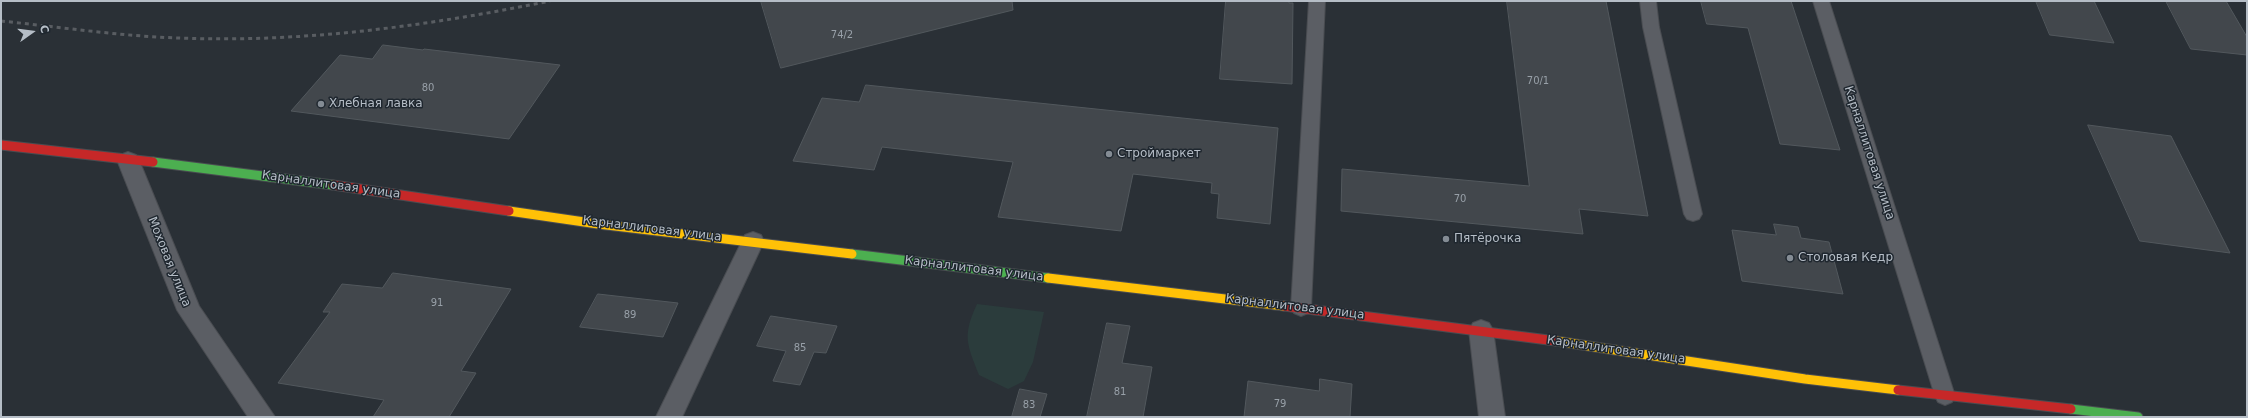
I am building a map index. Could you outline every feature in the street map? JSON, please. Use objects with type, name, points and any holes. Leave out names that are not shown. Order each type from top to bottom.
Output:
[{"type":"street","name":"Карналлитовая улица","points":[[1,145],[220,169],[598,224],[754,241],[1481,330],[1805,379],[2138,417]]},
{"type":"street","name":"Моховая улица","points":[[128,160],[189,310],[262,417]]},
{"type":"street","points":[[669,417],[754,241]]},
{"type":"street","points":[[1481,330],[1492,417]]},
{"type":"lane","points":[[1301,308],[1317,1]]},
{"type":"lane","points":[[1648,1],[1650,27],[1693,214]]},
{"type":"lane","name":"Карналлитовая улица","points":[[1821,1],[1946,396]]},
{"type":"shaded area","points":[[977,304],[1044,312],[1033,362],[1024,381],[1008,389],[979,375],[968,340],[969,324]]},
{"type":"building","points":[[761,1],[1012,1],[1013,10],[781,68]]},
{"type":"building","points":[[1226,1],[1289,1],[1289,3],[1293,3],[1292,84],[1220,79]]},
{"type":"building","points":[[1507,1],[1606,1],[1648,216],[1579,209],[1583,234],[1341,211],[1342,169],[1529,186]]},
{"type":"building","points":[[1701,1],[1791,1],[1840,150],[1780,144],[1748,28],[1707,24]]},
{"type":"building","points":[[2036,1],[2094,1],[2114,43],[2050,35]]},
{"type":"building","points":[[2166,1],[2226,1],[2247,37],[2247,55],[2191,49]]},
{"type":"building","points":[[383,45],[560,65],[509,139],[291,111],[340,55],[372,59]]},
{"type":"building","name":"Строймаркет","points":[[866,85],[1278,128],[1270,224],[1217,218],[1219,194],[1211,193],[1212,183],[1133,174],[1121,231],[998,217],[1013,162],[882,147],[874,170],[793,161],[822,98],[859,102]]},
{"type":"building","points":[[2088,125],[2171,136],[2230,253],[2140,241]]},
{"type":"building","points":[[1774,224],[1798,227],[1801,238],[1829,242],[1843,294],[1742,281],[1732,230],[1776,235]]},
{"type":"building","points":[[393,273],[511,289],[461,371],[476,373],[449,417],[373,417],[384,400],[278,383],[330,312],[323,312],[342,284],[382,288]]},
{"type":"building","points":[[598,294],[678,303],[663,337],[580,327]]},
{"type":"building","points":[[771,316],[837,326],[826,353],[814,352],[800,385],[773,381],[786,351],[757,346]]},
{"type":"building","points":[[1107,323],[1130,326],[1122,363],[1152,367],[1143,417],[1087,417]]},
{"type":"building","points":[[1320,379],[1352,384],[1350,417],[1244,417],[1248,381],[1319,391]]},
{"type":"building","points":[[1020,389],[1047,394],[1040,417],[1012,417]]},
{"type":"railway","points":[[1,21],[156,37],[225,39],[272,38],[365,31],[411,25],[550,1]]},
{"type":"traffic: fast","points":[[153,162],[333,185]]},
{"type":"traffic: fast","points":[[852,254],[1048,278]]},
{"type":"traffic: fast","points":[[2071,409],[2138,417]]},
{"type":"traffic: slow","points":[[509,211],[598,224],[852,254]]},
{"type":"traffic: slow","points":[[1048,278],[1284,306]]},
{"type":"traffic: slow","points":[[1556,341],[1805,379],[1898,390]]},
{"type":"traffic: jam","points":[[1,145],[153,162]]},
{"type":"traffic: jam","points":[[333,185],[509,211]]},
{"type":"traffic: jam","points":[[1284,306],[1556,341]]},
{"type":"traffic: jam","points":[[1898,390],[2071,409]]},
{"type":"place","name":"Хлебная лавка","points":[[321,104]]},
{"type":"place","name":"Строймаркет","points":[[1109,154]]},
{"type":"place","name":"Пятёрочка","points":[[1446,239]]},
{"type":"place","name":"Столовая Кедр","points":[[1790,258]]}]
